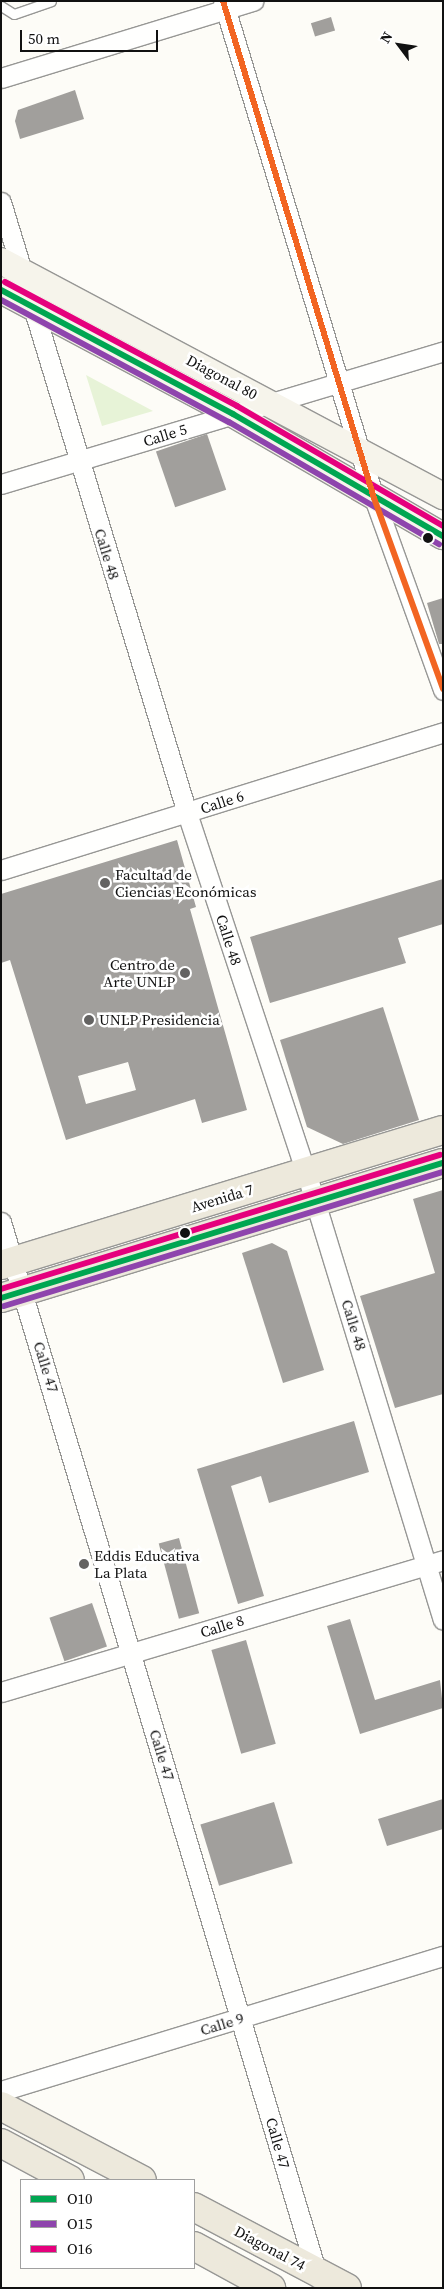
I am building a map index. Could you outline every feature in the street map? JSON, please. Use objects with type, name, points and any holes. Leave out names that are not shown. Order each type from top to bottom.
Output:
[{"type":"main road","name":"Diagonal 80","points":[[1,261],[443,496]]},
{"type":"main road","name":"Diagonal 80","points":[[1,290],[232,414],[374,498],[443,536]]},
{"type":"main road","name":"Avenida 7","points":[[7,1263],[443,1130]]},
{"type":"main road","name":"Avenida 7","points":[[12,1295],[443,1163]]},
{"type":"main road","points":[[1,2106],[140,2179]]},
{"type":"main road","points":[[1,2143],[68,2179]]},
{"type":"main road","name":"Diagonal 74","points":[[195,2208],[320,2280],[346,2288]]},
{"type":"main road","points":[[195,2247],[271,2288]]},
{"type":"street","points":[[1,78],[224,5],[252,1]]},
{"type":"street","points":[[224,5],[374,498],[443,690]]},
{"type":"street","name":"Calle 48","points":[[1,202],[187,813],[435,1562],[443,1620]]},
{"type":"street","name":"Calle 5","points":[[1,484],[443,351]]},
{"type":"street","name":"Calle 6","points":[[1,870],[443,732]]},
{"type":"street","name":"Calle 47","points":[[1,1222],[12,1295],[131,1653],[320,2280]]},
{"type":"street","name":"Calle 8","points":[[1,1692],[435,1562]]},
{"type":"street","name":"Calle 9","points":[[1,2091],[443,1956]]},
{"type":"lane","points":[[1,6],[14,14],[35,4],[51,1]]},
{"type":"green space","points":[[86,375],[153,411],[102,426]]},
{"type":"building","points":[[331,17],[335,30],[315,37],[311,23]]},
{"type":"building","points":[[75,90],[84,119],[20,139],[15,121],[18,110]]},
{"type":"building","points":[[207,434],[226,490],[175,507],[156,452]]},
{"type":"building","points":[[443,598],[443,644],[439,644],[427,603]]},
{"type":"building","points":[[177,840],[196,907],[190,909],[247,1110],[202,1123],[195,1099],[66,1140],[10,960],[1,963],[1,894]],"holes":[[[128,1062],[136,1090],[86,1104],[78,1076]]]},
{"type":"building","points":[[443,879],[443,924],[398,938],[406,963],[270,1003],[250,937]]},
{"type":"building","points":[[383,1007],[419,1120],[343,1144],[307,1127],[280,1040]]},
{"type":"building","points":[[443,1190],[443,1394],[395,1408],[360,1296],[435,1273],[413,1199]]},
{"type":"building","points":[[272,1243],[287,1251],[324,1370],[283,1383],[242,1253]]},
{"type":"building","points":[[354,1421],[369,1472],[269,1503],[261,1476],[231,1486],[264,1596],[238,1604],[197,1469]]},
{"type":"building","points":[[179,1538],[199,1613],[179,1619],[159,1543]]},
{"type":"building","points":[[92,1603],[107,1646],[64,1661],[49,1618]]},
{"type":"building","points":[[350,1619],[375,1700],[440,1680],[443,1708],[360,1734],[327,1626]]},
{"type":"building","points":[[246,1640],[276,1744],[241,1754],[211,1650]]},
{"type":"building","points":[[443,1799],[443,1829],[387,1846],[378,1819]]},
{"type":"building","points":[[274,1802],[293,1863],[219,1886],[200,1825]]},
{"type":"transit line","points":[[223,1],[374,498],[443,689]]},
{"type":"transit line","name":"O16","points":[[5,282],[237,406],[443,526]]},
{"type":"transit line","name":"O10","points":[[1,290],[233,414],[443,536]]},
{"type":"transit line","name":"O15","points":[[1,300],[229,422],[439,544]]},
{"type":"transit line","name":"O16","points":[[1,1289],[440,1155]]},
{"type":"transit line","name":"O10","points":[[1,1298],[443,1163]]},
{"type":"transit line","name":"O15","points":[[4,1306],[443,1172]]},
{"type":"place","name":"Facultad de Ciencias Económicas","points":[[105,883]]},
{"type":"place","name":"Centro de Arte UNLP","points":[[185,973]]},
{"type":"place","name":"UNLP Presidencia","points":[[89,1020]]},
{"type":"place","name":"Eddis Educativa La Plata","points":[[84,1564]]}]
